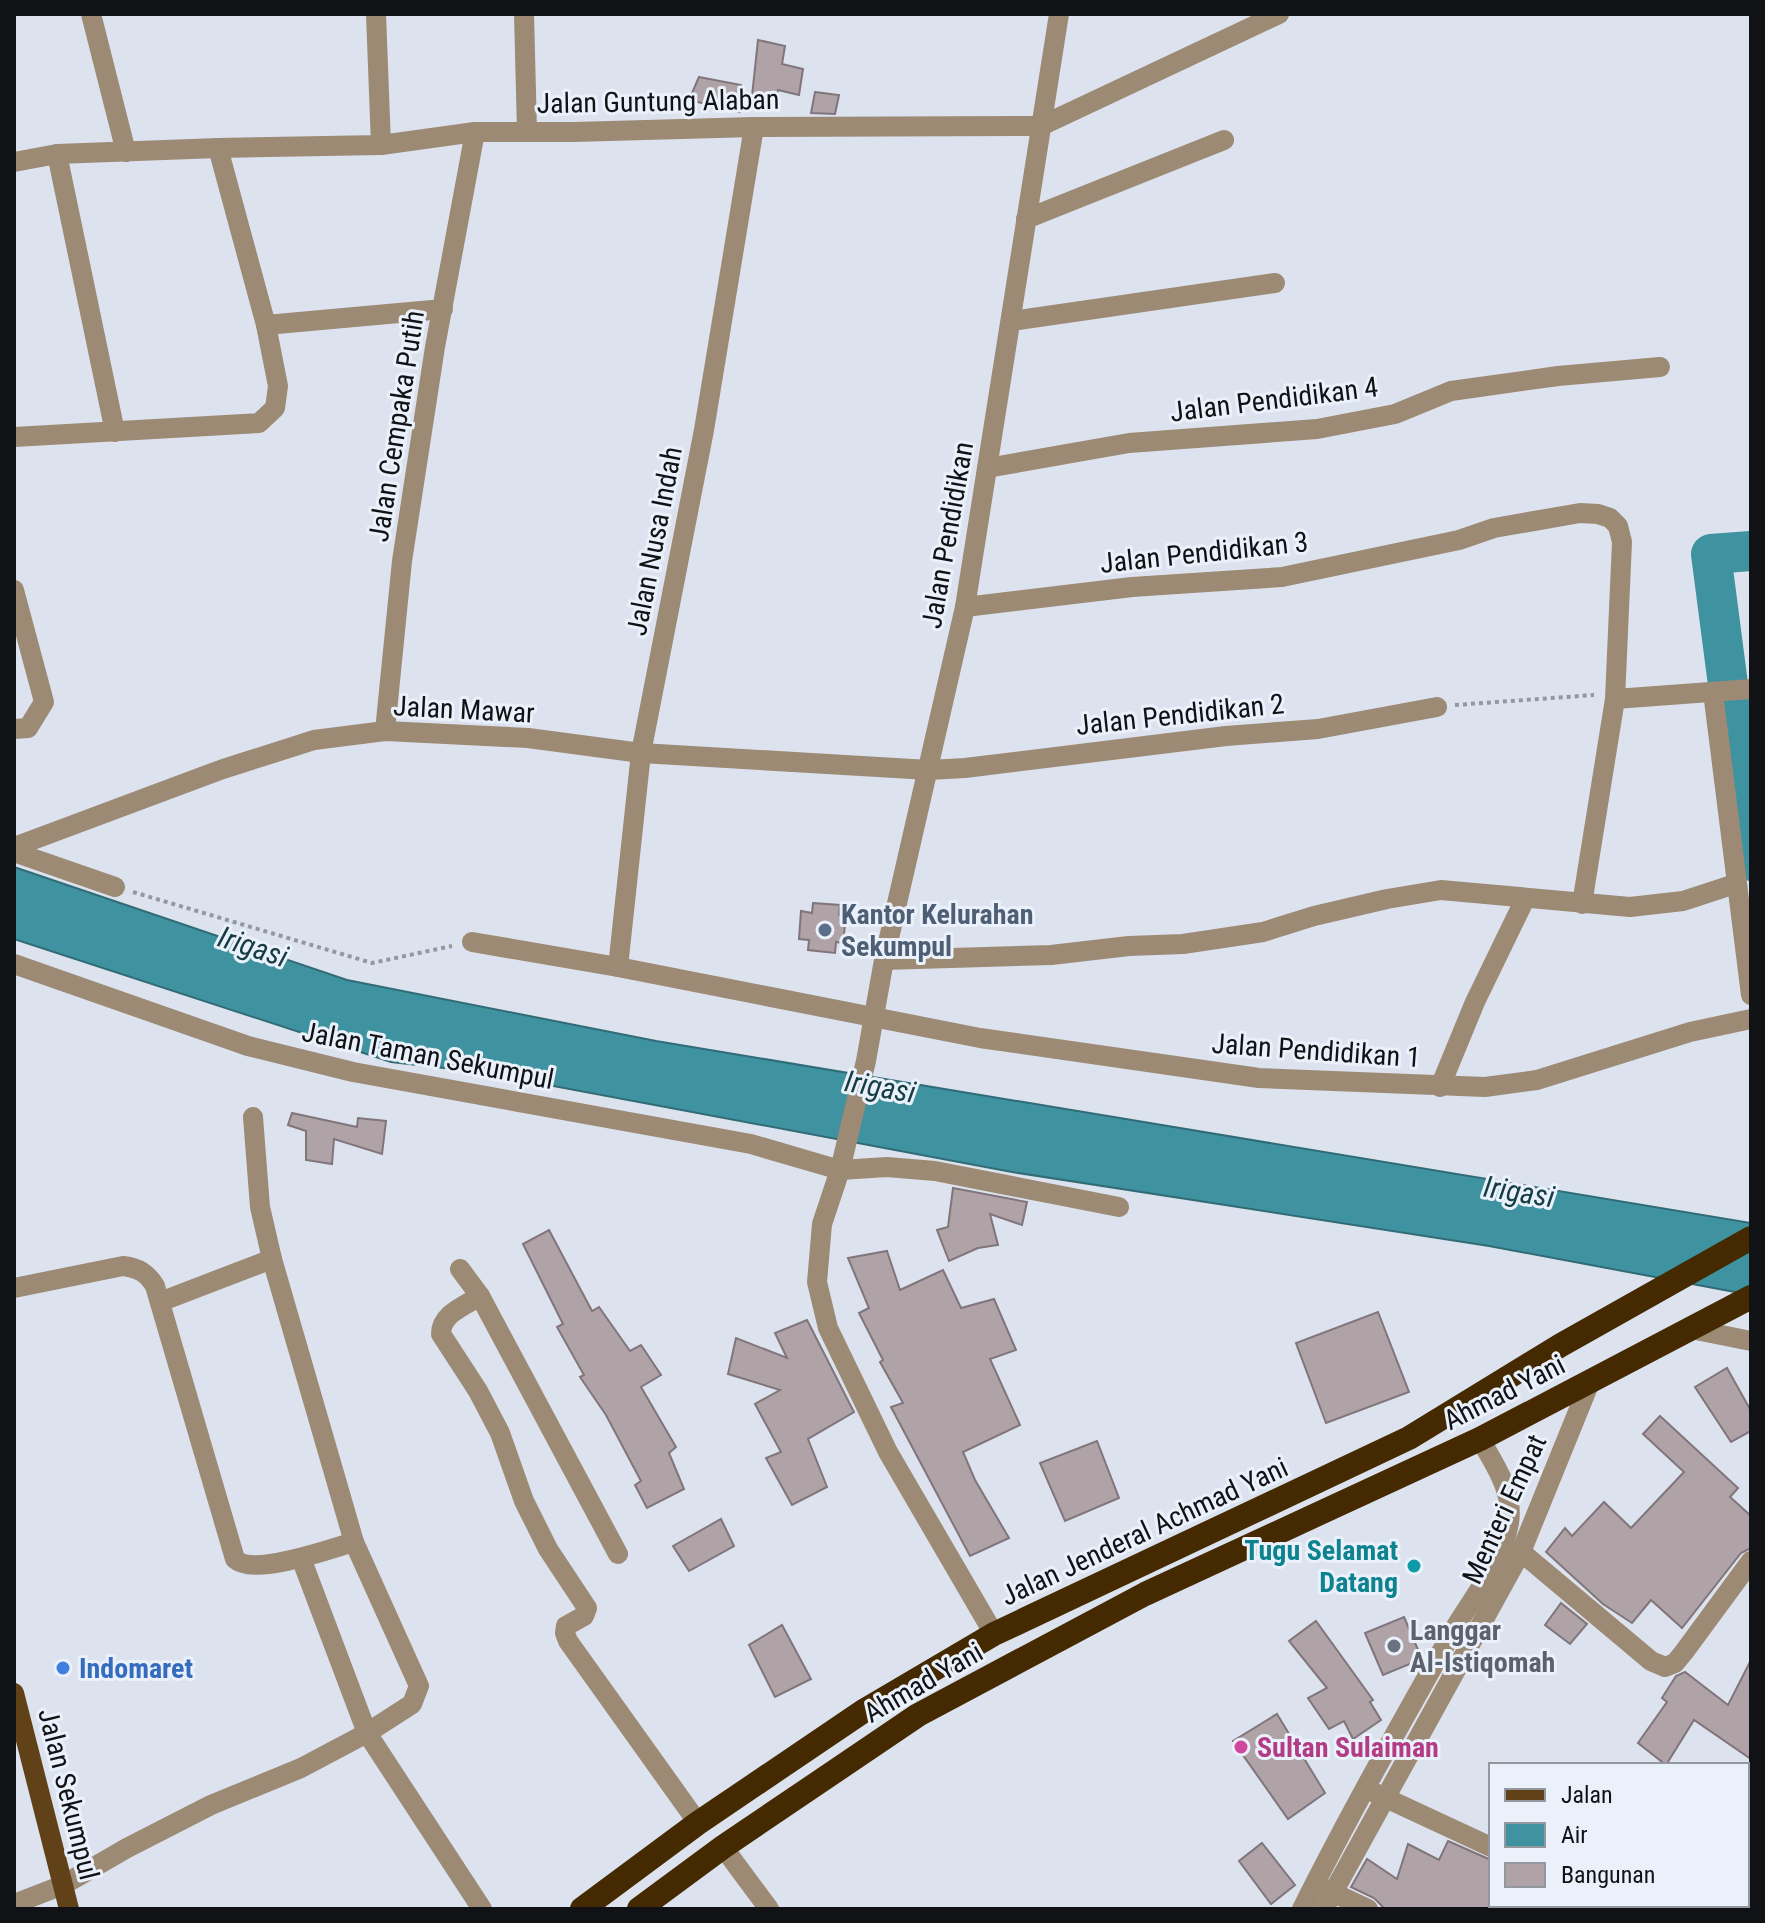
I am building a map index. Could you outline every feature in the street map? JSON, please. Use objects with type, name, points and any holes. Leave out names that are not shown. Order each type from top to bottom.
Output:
[{"type":"highway","name":"Jalan Jenderal Achmad Yani","points":[[582,1909],[698,1823],[865,1710],[994,1634],[1409,1438],[1561,1345],[1751,1238]]},
{"type":"highway","name":"Ahmad Yani","points":[[639,1909],[723,1847],[918,1715],[1145,1594],[1480,1439],[1741,1302]]},
{"type":"highway","points":[[1262,1509],[1270,1536]]},
{"type":"highway","points":[[1205,1535],[1217,1561]]},
{"type":"main road","name":"Jalan Sekumpul","points":[[14,1693],[69,1909]]},
{"type":"street","points":[[91,14],[126,152]]},
{"type":"street","points":[[376,14],[381,145]]},
{"type":"street","points":[[524,14],[527,132]]},
{"type":"street","name":"Jalan Pendidikan","points":[[994,1634],[888,1452],[828,1328],[817,1282],[822,1224],[843,1160],[866,1061],[884,960],[965,607],[1059,14]]},
{"type":"street","name":"Jalan Guntung Alaban","points":[[14,162],[57,154],[381,145],[475,132],[1041,126],[1279,14]]},
{"type":"street","name":"Jalan Nusa Indah","points":[[618,967],[641,753],[704,430],[754,127]]},
{"type":"street","name":"Jalan Cempaka Putih","points":[[385,731],[402,561],[475,132]]},
{"type":"street","points":[[1026,219],[1224,140]]},
{"type":"street","points":[[14,437],[259,423],[275,408],[278,386],[266,325],[218,148]]},
{"type":"street","points":[[57,154],[115,432]]},
{"type":"street","points":[[1011,321],[1275,283]]},
{"type":"street","points":[[266,325],[443,309]]},
{"type":"street","name":"Jalan Pendidikan 4","points":[[987,468],[1129,443],[1317,429],[1395,414],[1451,391],[1558,376],[1660,367]]},
{"type":"street","name":"Jalan Pendidikan 3","points":[[965,607],[1132,587],[1282,577],[1459,540],[1494,528],[1580,513],[1598,514],[1610,518],[1618,526],[1622,542],[1616,696]]},
{"type":"street","points":[[14,590],[44,702],[28,728],[14,729]]},
{"type":"street","points":[[1582,904],[1616,696],[1729,691],[1735,884],[1751,995]]},
{"type":"street","name":"Jalan Pendidikan 2","points":[[929,770],[1226,736],[1318,729],[1437,707]]},
{"type":"street","name":"Jalan Mawar","points":[[14,849],[223,769],[314,740],[385,731],[528,738],[641,753],[929,770]]},
{"type":"street","points":[[14,849],[115,887]]},
{"type":"street","points":[[884,960],[1051,955],[1129,946],[1183,944],[1263,932],[1372,902],[1441,890],[1630,907],[1683,901],[1735,884]]},
{"type":"street","points":[[1440,1087],[1475,1002],[1525,899]]},
{"type":"street","name":"Jalan Pendidikan 1","points":[[472,942],[618,967],[996,1041],[1259,1078],[1485,1087],[1537,1080],[1690,1032],[1751,1019]]},
{"type":"street","name":"Jalan Taman Sekumpul","points":[[14,964],[248,1046],[353,1072],[843,1160],[935,1171],[1119,1207]]},
{"type":"street","points":[[14,1904],[63,1885],[211,1805],[301,1768],[367,1733],[412,1704],[419,1686],[354,1542],[272,1259],[260,1207],[253,1117]]},
{"type":"street","points":[[160,1302],[272,1259]]},
{"type":"street","points":[[14,1288],[123,1266],[137,1268],[149,1276],[160,1302],[231,1552],[239,1564],[248,1566],[301,1558],[354,1542]]},
{"type":"street","points":[[460,1269],[480,1296],[618,1554]]},
{"type":"street","points":[[480,1296],[446,1317],[441,1324],[441,1334],[478,1391],[500,1433],[524,1501],[548,1549],[587,1608],[584,1616],[566,1626],[568,1641],[698,1823]]},
{"type":"street","points":[[1691,1329],[1751,1341]]},
{"type":"street","name":"Menteri Empat","points":[[1464,1634],[1521,1552],[1590,1382]]},
{"type":"street","name":"Menteri Empat","points":[[1302,1909],[1323,1895],[1464,1634],[1499,1555],[1509,1524],[1510,1502],[1501,1475],[1480,1439]]},
{"type":"street","points":[[1521,1552],[1651,1661],[1665,1667],[1675,1663],[1751,1561]]},
{"type":"street","points":[[301,1558],[367,1733],[482,1909]]},
{"type":"street","points":[[1376,1793],[1489,1846]]},
{"type":"street","points":[[723,1847],[769,1909]]},
{"type":"street","points":[[1323,1895],[1368,1909]]},
{"type":"path","points":[[1437,707],[1616,696]]},
{"type":"path","points":[[115,887],[372,963],[472,942]]},
{"type":"water","name":"Irigasi","points":[[14,867],[347,980],[656,1041],[1751,1223],[1751,1295],[1489,1246],[1012,1172],[479,1072],[391,1062],[14,939]]},
{"type":"building","points":[[758,40],[785,46],[782,64],[803,69],[799,95],[778,90],[776,100],[752,96]]},
{"type":"building","points":[[699,77],[741,85],[740,112],[689,100]]},
{"type":"building","points":[[815,92],[839,95],[835,114],[811,113]]},
{"type":"building","name":"Kantor Kelurahan Sekumpul","points":[[813,903],[840,905],[839,915],[846,916],[843,943],[836,942],[835,953],[808,950],[809,940],[799,939],[801,911],[812,913]]},
{"type":"building","points":[[292,1113],[357,1127],[358,1118],[386,1121],[382,1154],[334,1139],[332,1164],[306,1160],[306,1131],[288,1125]]},
{"type":"building","points":[[953,1188],[1027,1202],[1022,1225],[990,1214],[998,1245],[978,1248],[949,1261],[937,1230],[948,1227]]},
{"type":"building","points":[[549,1230],[592,1311],[599,1307],[630,1351],[641,1345],[661,1375],[641,1387],[676,1447],[669,1453],[684,1489],[647,1508],[635,1485],[641,1481],[606,1415],[580,1377],[584,1375],[557,1327],[563,1324],[523,1244]]},
{"type":"building","points":[[887,1251],[900,1290],[943,1270],[961,1308],[994,1299],[1016,1350],[990,1359],[1020,1425],[963,1452],[975,1480],[1009,1538],[970,1556],[891,1407],[903,1403],[880,1362],[883,1360],[859,1313],[869,1308],[848,1258]]},
{"type":"building","points":[[1378,1312],[1409,1392],[1326,1423],[1296,1343]]},
{"type":"building","points":[[807,1320],[854,1412],[808,1439],[827,1487],[792,1505],[766,1458],[781,1452],[755,1404],[780,1390],[728,1374],[736,1338],[787,1358],[775,1333]]},
{"type":"building","points":[[1727,1368],[1751,1411],[1751,1431],[1731,1442],[1695,1387]]},
{"type":"building","points":[[1660,1416],[1738,1488],[1730,1497],[1751,1516],[1751,1548],[1741,1553],[1682,1628],[1651,1600],[1632,1623],[1603,1604],[1546,1552],[1565,1528],[1572,1536],[1604,1502],[1631,1528],[1684,1472],[1643,1434]]},
{"type":"building","points":[[1097,1441],[1119,1498],[1065,1521],[1040,1463]]},
{"type":"building","points":[[721,1519],[734,1546],[689,1571],[673,1546]]},
{"type":"building","points":[[1561,1603],[1587,1624],[1570,1644],[1545,1625]]},
{"type":"building","name":"Langgar Al-Istiqomah","points":[[1404,1617],[1422,1659],[1383,1675],[1365,1633]]},
{"type":"building","points":[[1316,1621],[1373,1700],[1370,1702],[1381,1720],[1353,1739],[1344,1721],[1329,1729],[1308,1698],[1327,1688],[1289,1641]]},
{"type":"building","points":[[782,1625],[811,1679],[775,1697],[749,1645]]},
{"type":"building","points":[[1751,1660],[1751,1759],[1694,1720],[1667,1763],[1638,1743],[1667,1702],[1662,1698],[1676,1676],[1685,1672],[1728,1705]]},
{"type":"building","points":[[1277,1714],[1325,1793],[1288,1819],[1233,1741]]},
{"type":"building","points":[[1448,1841],[1489,1859],[1491,1909],[1385,1909],[1374,1898],[1351,1887],[1367,1859],[1397,1879],[1408,1844],[1439,1860]]},
{"type":"building","points":[[1262,1843],[1295,1885],[1271,1904],[1239,1861]]},
{"type":"waterway","points":[[1751,551],[1711,554],[1751,861]]},
{"type":"place","name":"Kantor Kelurahan Sekumpul","points":[[825,930]]},
{"type":"place","name":"Tugu Selamat Datang","points":[[1414,1566]]},
{"type":"place","name":"Langgar Al-Istiqomah","points":[[1394,1646]]},
{"type":"place","name":"Indomaret","points":[[63,1668]]},
{"type":"place","name":"Sultan Sulaiman","points":[[1241,1747]]}]
